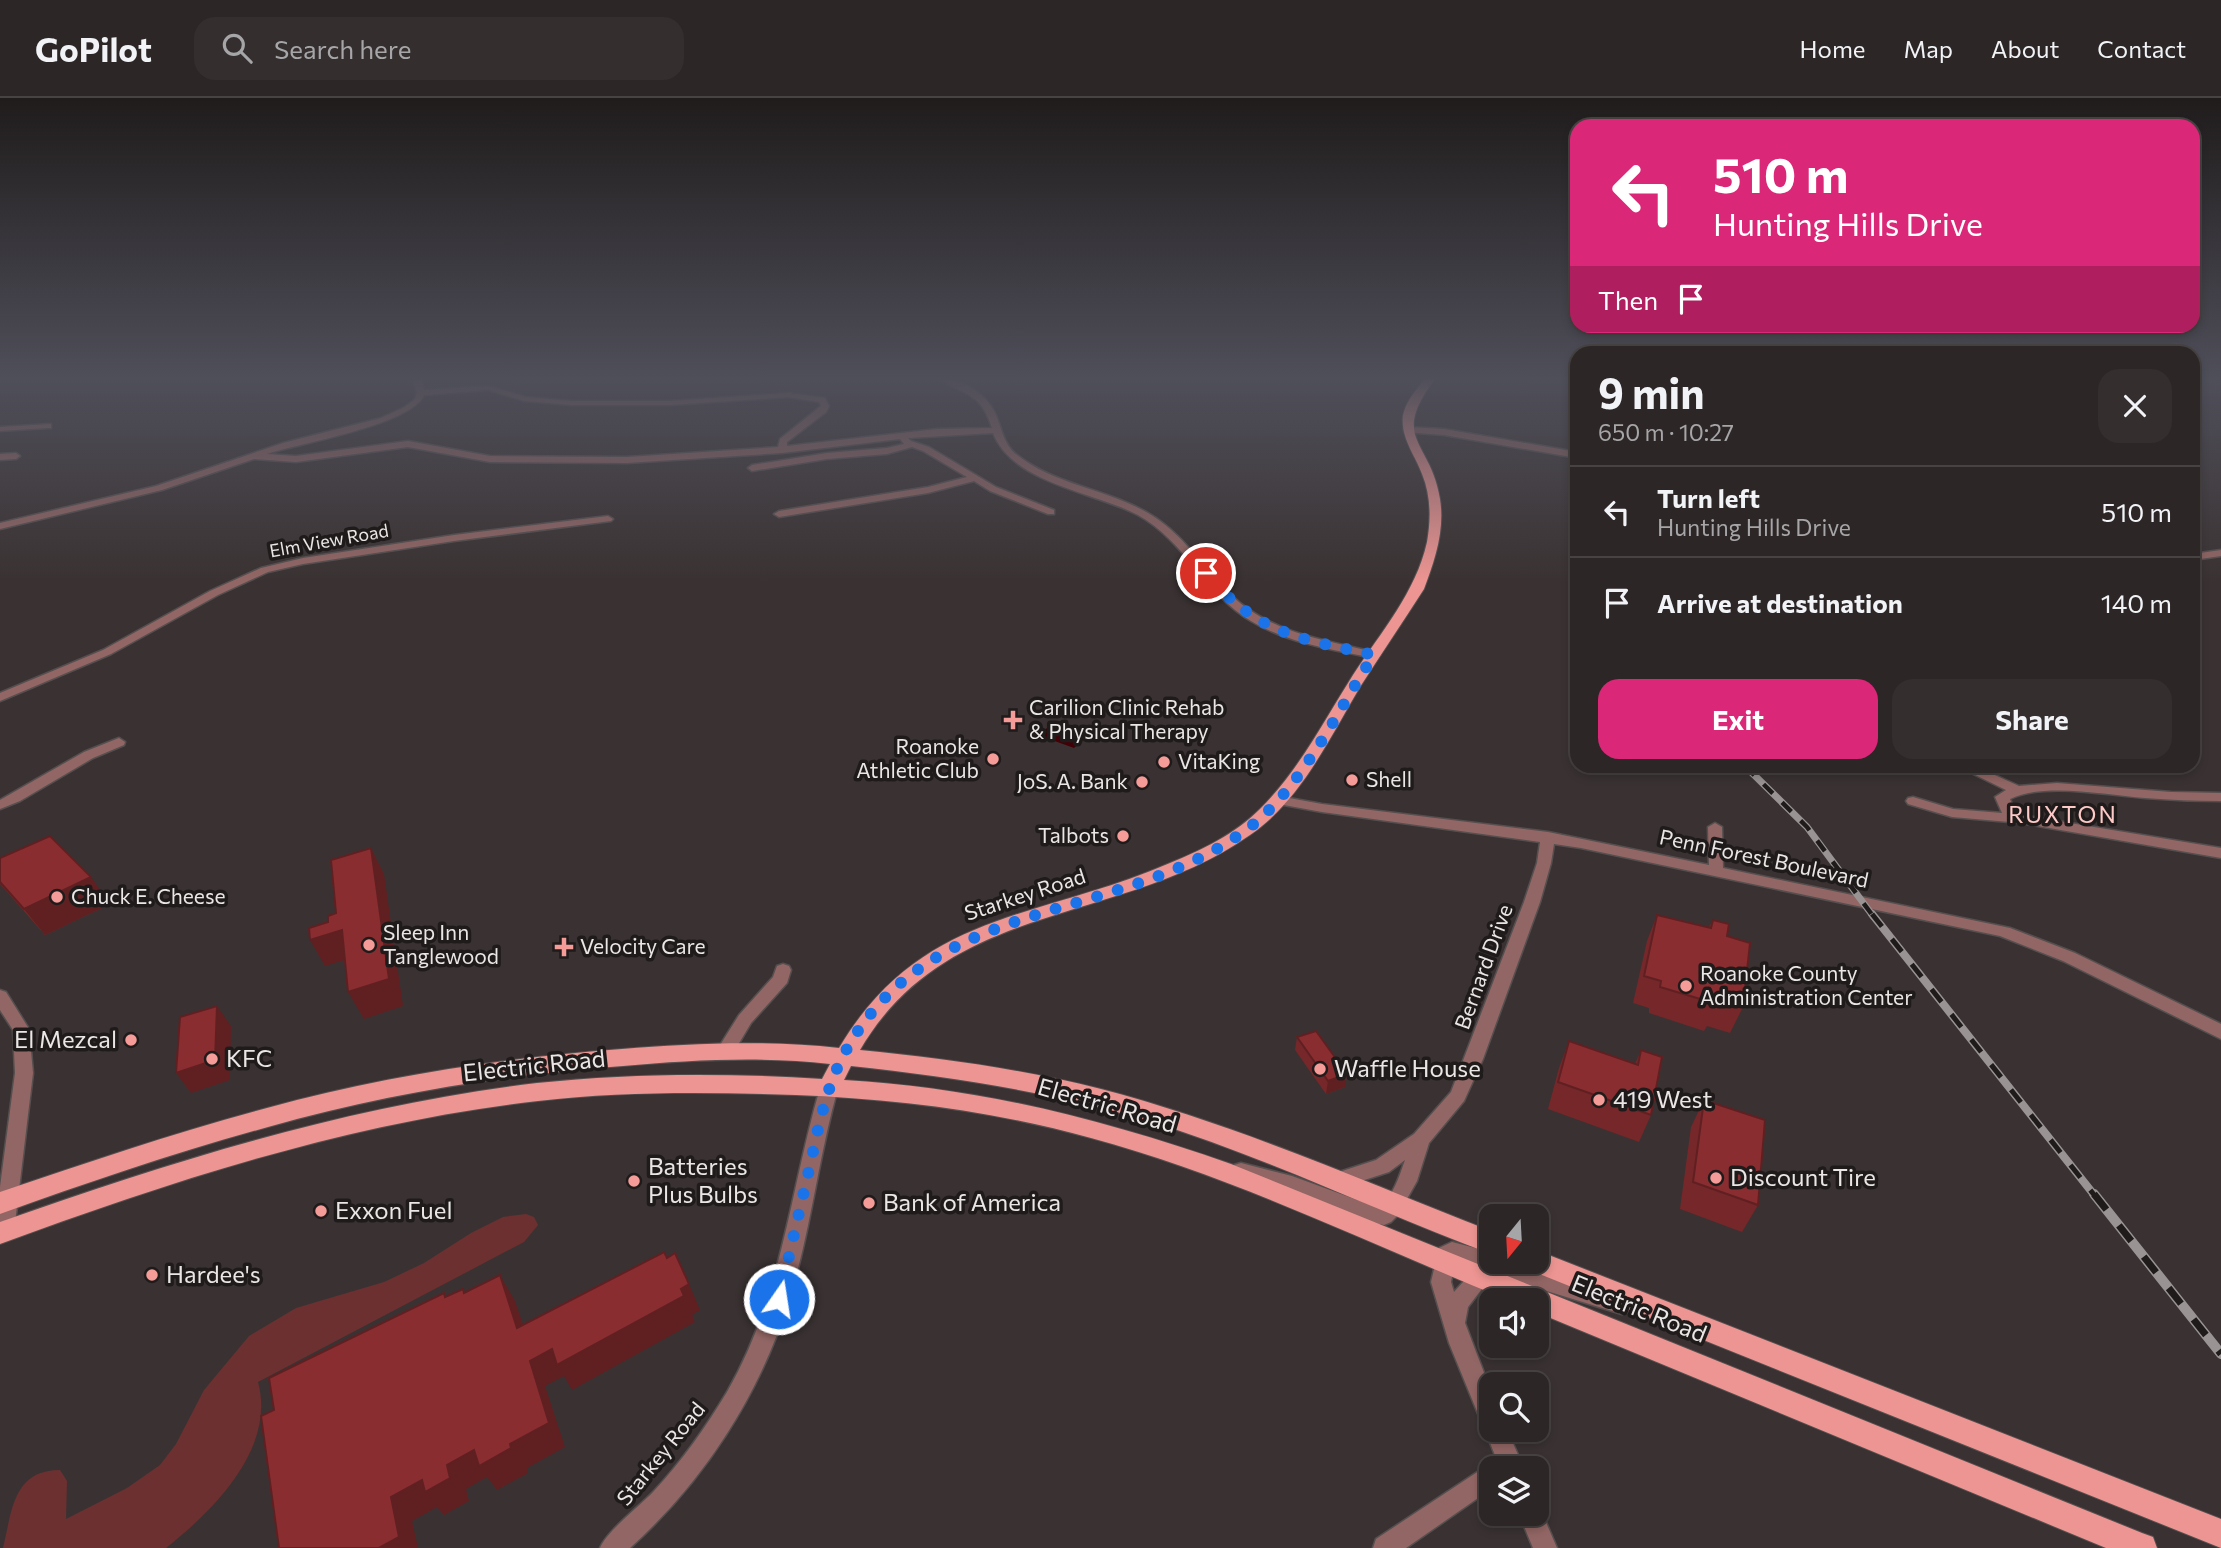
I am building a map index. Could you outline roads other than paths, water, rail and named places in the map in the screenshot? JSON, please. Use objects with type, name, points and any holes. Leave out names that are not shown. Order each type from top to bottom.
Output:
[{"type":"main road","name":"Starkey Road","points":[[829,1088],[844,1055],[886,997],[934,957],[962,941],[1156,877],[1192,862],[1246,830],[1266,814],[1298,774],[1426,570],[1436,530],[1436,510],[1430,479],[1415,447]]},
{"type":"main road","name":"Electric Road","points":[[3,1202],[202,1135],[358,1094],[552,1061],[646,1053],[726,1051],[844,1055],[953,1068],[1099,1097],[1224,1137],[1479,1238]]},
{"type":"main road","name":"Electric Road","points":[[2,1232],[205,1162],[360,1122],[503,1096],[621,1087],[731,1084],[934,1096],[1007,1108],[1115,1136],[1195,1164],[1443,1261],[1479,1266]]},
{"type":"main road","name":"Electric Road","points":[[1549,1266],[2221,1534]]},
{"type":"main road","name":"Electric Road","points":[[1504,1274],[2142,1548]]},
{"type":"street","points":[[0,526],[159,488],[287,447]]},
{"type":"street","points":[[253,456],[296,459],[388,447]]},
{"type":"street","points":[[422,447],[483,458],[534,461],[677,457],[811,447]]},
{"type":"street","points":[[752,468],[904,447]]},
{"type":"street","points":[[917,447],[926,449],[972,478],[1051,512]]},
{"type":"street","points":[[1004,447],[1026,465],[1116,501],[1161,526],[1191,554],[1237,607],[1258,621],[1297,636],[1374,655]]},
{"type":"street","points":[[1529,447],[1570,454]]},
{"type":"street","points":[[0,457],[16,456]]},
{"type":"street","points":[[779,514],[929,490],[972,478]]},
{"type":"street","name":"Elm View Road","points":[[0,697],[87,662],[234,583],[273,568],[454,538],[608,519]]},
{"type":"street","points":[[2200,556],[2221,553]]},
{"type":"street","points":[[0,805],[38,787],[92,753],[119,742]]},
{"type":"street","points":[[1979,773],[2017,790]]},
{"type":"street","points":[[2011,818],[2003,797],[2017,790],[2057,787],[2221,797]]},
{"type":"street","name":"Penn Forest Boulevard","points":[[1278,800],[1548,837],[2004,932],[2070,957],[2221,1031]]},
{"type":"street","points":[[1913,801],[1952,813],[2011,818],[2221,853]]},
{"type":"street","points":[[1715,827],[1716,872]]},
{"type":"street","name":"Bernard Drive","points":[[1336,1182],[1382,1166],[1421,1139],[1458,1096],[1475,1059],[1532,902],[1544,863],[1548,837]]},
{"type":"street","points":[[726,1051],[745,1019],[781,979],[783,970]]},
{"type":"street","points":[[0,996],[16,1017],[24,1048],[24,1073],[3,1202],[2,1232]]},
{"type":"street","name":"Starkey Road","points":[[612,1548],[667,1493],[705,1446],[762,1346],[779,1299],[829,1088]]},
{"type":"street","name":"Bernard Drive","points":[[1393,1204],[1406,1181],[1421,1139]]},
{"type":"street","points":[[1195,1164],[1281,1181],[1376,1216],[1384,1216],[1393,1204]]},
{"type":"street","points":[[1443,1261],[1441,1282],[1479,1387]]},
{"type":"street","points":[[1454,1322],[1458,1303],[1482,1274]]},
{"type":"street","points":[[1513,1274],[1618,1304],[1651,1307]]},
{"type":"street","points":[[1385,1548],[1479,1484]]},
{"type":"street","points":[[1536,1526],[1545,1548]]},
{"type":"railway","points":[[1752,773],[1807,827],[1873,916]]},
{"type":"railway","points":[[1872,914],[2095,1196]]},
{"type":"railway","points":[[2094,1194],[2221,1354]]},
{"type":"place","name":"Carilion Clinic Rehab & Physical Therapy","points":[[1013,720]]},
{"type":"place","name":"Roanoke Athletic Club","points":[[993,759]]},
{"type":"place","name":"VitaKing","points":[[1164,762]]},
{"type":"place","name":"Shell","points":[[1352,780]]},
{"type":"place","name":"JoS. A. Bank","points":[[1142,782]]},
{"type":"place","name":"Talbots","points":[[1123,836]]},
{"type":"place","name":"Chuck E. Cheese","points":[[57,897]]},
{"type":"place","name":"Sleep Inn Tanglewood","points":[[369,945]]},
{"type":"place","name":"Velocity Care","points":[[564,947]]},
{"type":"place","name":"Roanoke County Administration Center","points":[[1686,986]]},
{"type":"place","name":"El Mezcal","points":[[131,1040]]},
{"type":"place","name":"KFC","points":[[212,1059]]},
{"type":"place","name":"Waffle House","points":[[1320,1069]]},
{"type":"place","name":"419 West","points":[[1599,1100]]},
{"type":"place","name":"Discount Tire","points":[[1716,1178]]},
{"type":"place","name":"Batteries Plus Bulbs","points":[[634,1181]]},
{"type":"place","name":"Bank of America","points":[[869,1203]]},
{"type":"place","name":"Exxon Fuel","points":[[321,1211]]},
{"type":"place","name":"Hardee's","points":[[152,1275]]},
{"type":"district","name":"RUXTON","points":[[2063,815]]}]
